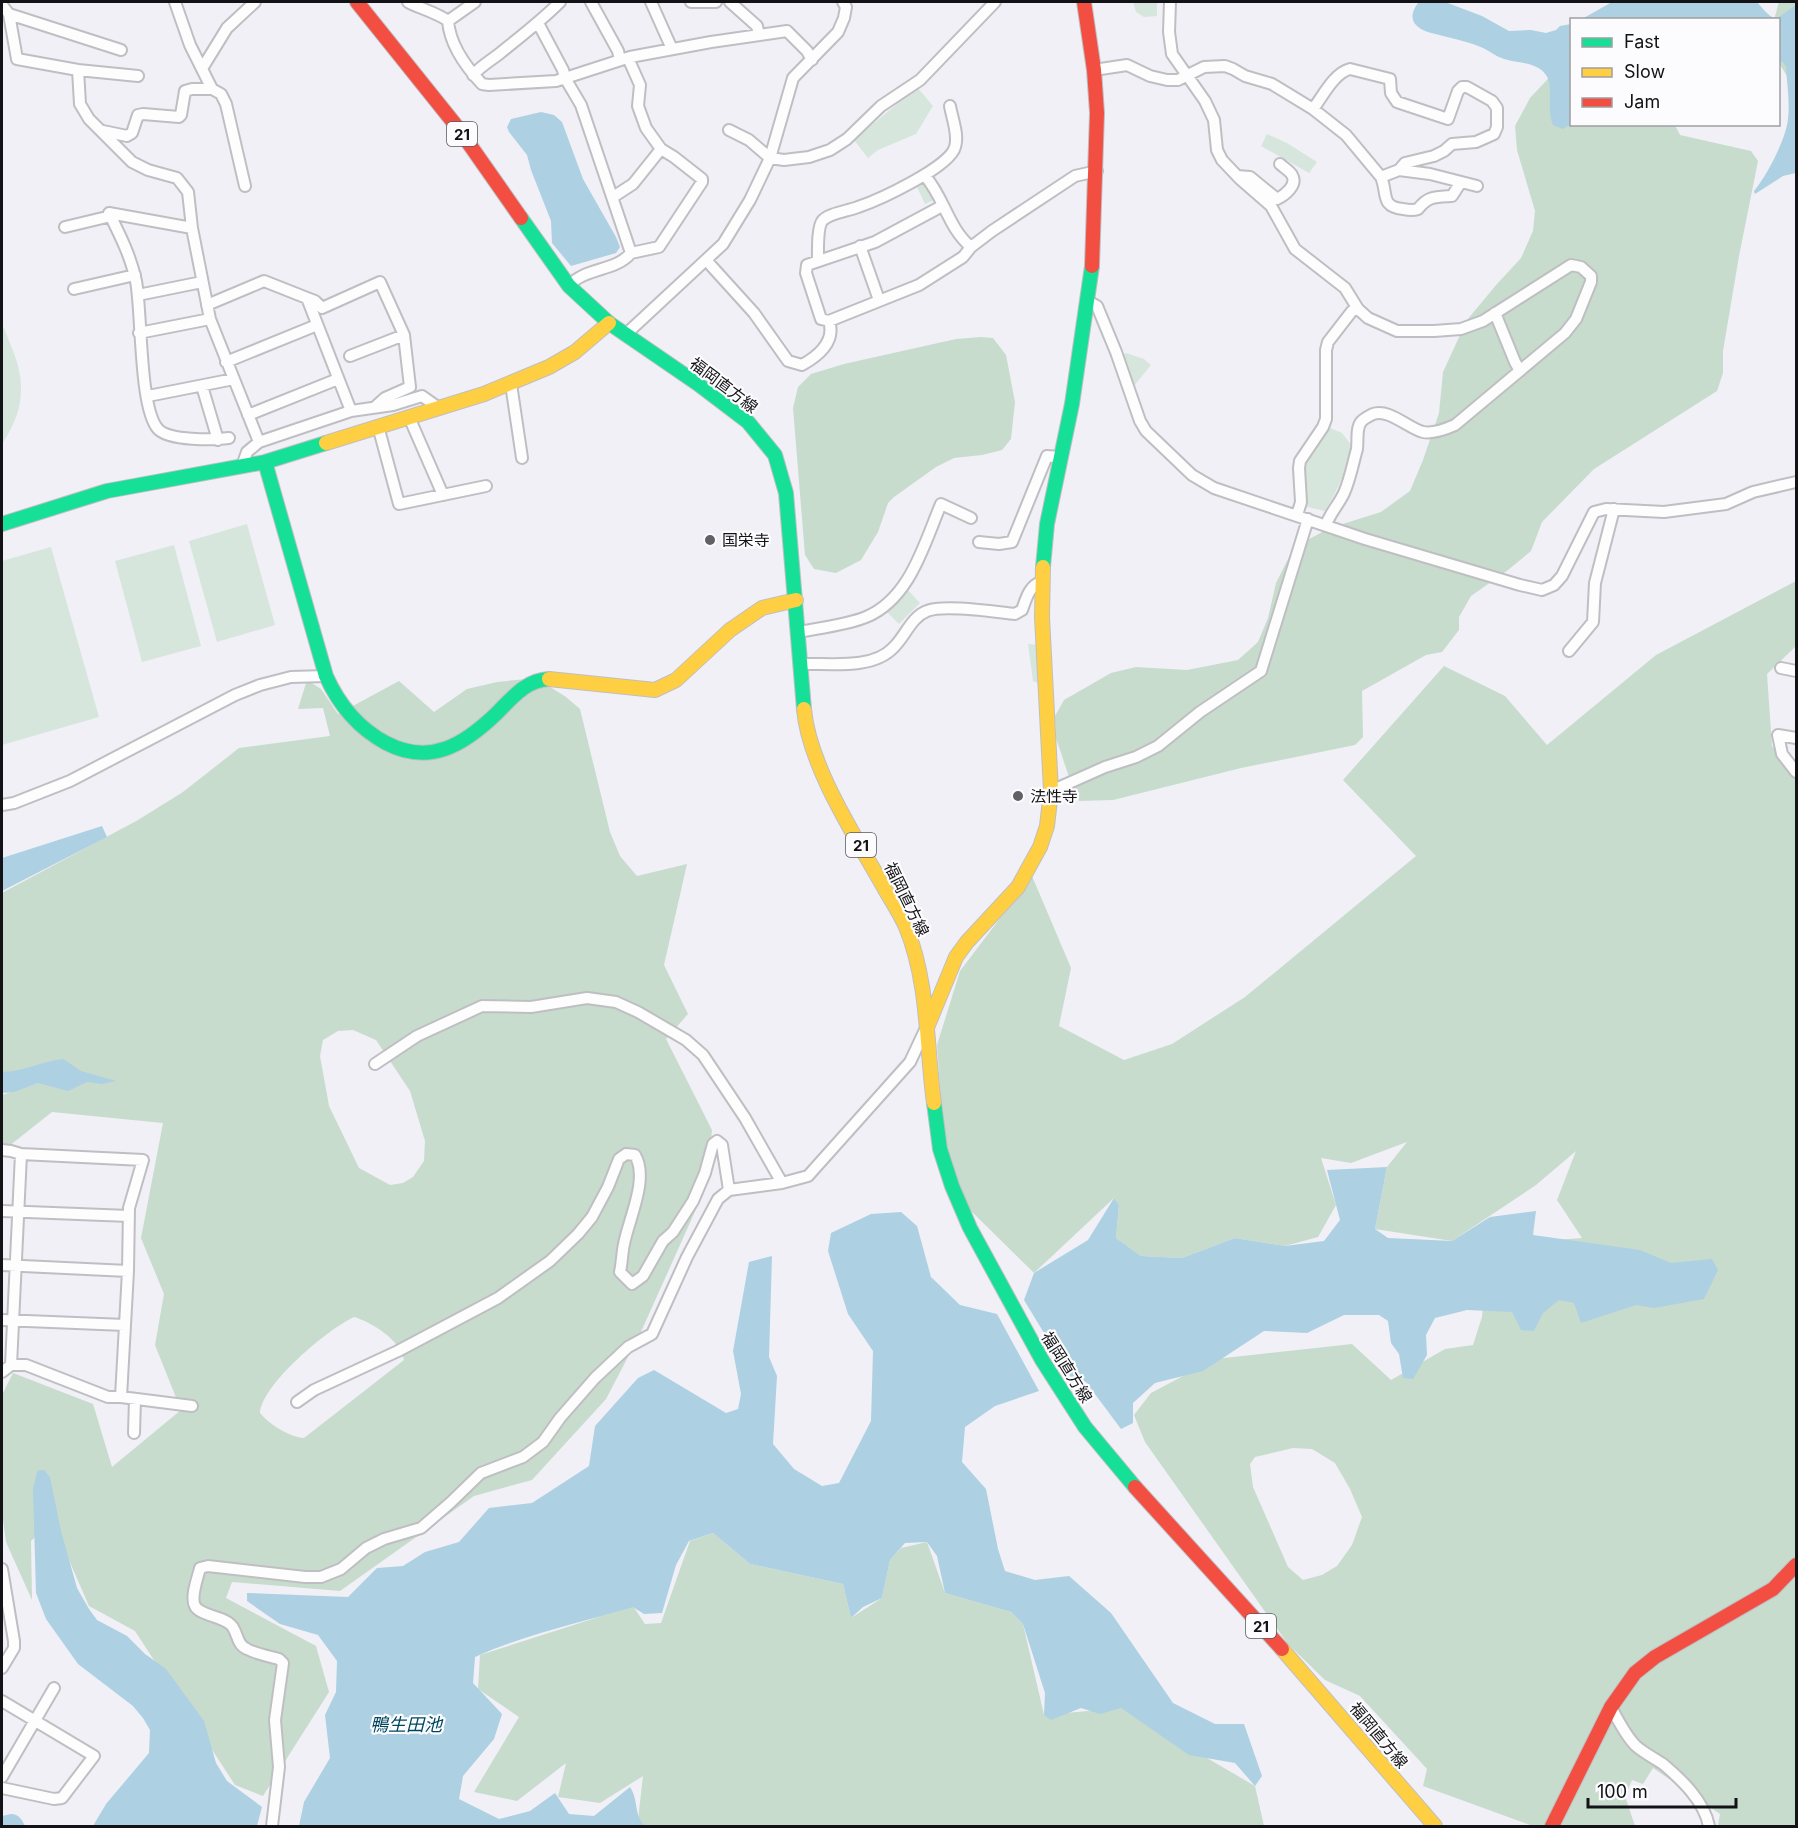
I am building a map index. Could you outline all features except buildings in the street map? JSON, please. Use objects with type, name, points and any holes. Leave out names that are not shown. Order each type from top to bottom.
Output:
[{"type":"street","points":[[2,2],[9,14],[17,59],[78,70],[138,76]]},
{"type":"street","points":[[175,2],[190,45],[212,89]]},
{"type":"street","points":[[202,67],[227,28],[255,2]]},
{"type":"street","name":"福岡直方線","points":[[357,2],[458,128],[570,286],[609,323],[698,384],[748,422],[775,455],[786,493],[806,727],[816,758],[844,815],[906,927],[916,959],[928,1025],[931,1083],[940,1149],[952,1186],[970,1228],[1064,1396],[1085,1427],[1151,1507],[1289,1656],[1435,1827]]},
{"type":"street","points":[[408,2],[448,21]]},
{"type":"street","points":[[448,21],[475,2]]},
{"type":"street","points":[[473,75],[481,66],[538,23],[560,2]]},
{"type":"street","points":[[570,286],[576,278],[624,261],[631,253],[659,247],[702,182],[702,179],[693,171],[661,149],[646,128],[638,105],[640,85],[591,2]]},
{"type":"street","points":[[651,2],[672,48]]},
{"type":"street","points":[[691,2],[716,2]]},
{"type":"street","points":[[730,2],[757,26],[759,35]]},
{"type":"street","points":[[625,335],[723,244],[750,200],[770,158],[793,78],[838,32],[846,7],[843,2]]},
{"type":"street","points":[[729,130],[749,140],[770,158],[784,160],[809,157],[830,150],[847,139],[881,106],[920,80],[995,2]]},
{"type":"street","points":[[272,1827],[279,1767],[275,1720],[283,1663],[279,1659],[245,1649],[240,1644],[232,1626],[199,1610],[194,1605],[193,1599],[200,1568],[208,1566],[306,1578],[321,1577],[341,1569],[366,1548],[421,1528],[481,1473],[523,1457],[543,1442],[594,1378],[628,1347],[652,1334],[687,1257],[718,1198],[729,1190],[783,1183],[808,1176],[910,1062],[956,957],[1018,887],[1041,847],[1047,826],[1051,791],[1041,582],[1047,524],[1061,457],[1093,262],[1097,113],[1094,70],[1084,2]]},
{"type":"street","points":[[1170,2],[1169,32],[1172,54],[1205,100],[1214,120],[1217,150],[1222,160],[1271,206],[1296,249],[1345,288],[1358,309],[1368,318],[1397,331],[1461,329],[1483,321],[1571,265],[1581,267],[1591,276],[1591,282],[1576,320],[1565,333],[1455,426],[1421,432],[1400,419],[1375,413],[1361,421],[1357,447],[1344,493],[1326,525]]},
{"type":"street","points":[[9,14],[121,50]]},
{"type":"street","points":[[448,21],[448,29],[461,60],[482,84],[489,85],[556,81],[624,59],[672,48],[787,32],[807,51],[812,60]]},
{"type":"street","points":[[538,23],[581,105],[631,253]]},
{"type":"street","points":[[1094,70],[1127,65],[1150,76],[1178,80],[1204,67],[1225,66],[1245,76],[1272,84],[1313,109],[1346,135],[1381,177],[1388,204],[1393,208],[1413,211],[1418,209],[1424,200],[1432,197],[1452,196],[1461,182]]},
{"type":"street","points":[[1313,109],[1338,77],[1345,70],[1350,69],[1390,79],[1391,93],[1397,102],[1448,119],[1458,90],[1462,87],[1467,87],[1492,101],[1497,108],[1497,127],[1494,134],[1486,140],[1452,144],[1434,156],[1405,163],[1399,170],[1381,177]]},
{"type":"street","points":[[78,70],[80,104],[89,119],[132,162],[148,170],[177,178],[188,192],[192,228],[210,319],[259,442]]},
{"type":"street","points":[[103,131],[127,136],[132,133],[138,115],[179,117],[185,91],[212,89],[221,94],[226,104],[245,186]]},
{"type":"street","points":[[818,261],[820,225],[824,219],[867,204],[925,176],[945,162],[955,148],[956,135],[950,106]]},
{"type":"street","points":[[613,197],[633,184],[661,149]]},
{"type":"street","points":[[1237,176],[1250,177],[1277,199],[1285,195],[1293,179],[1292,175],[1280,164]]},
{"type":"street","points":[[1399,170],[1430,174],[1477,186]]},
{"type":"street","points":[[942,206],[876,242],[807,265],[806,273],[821,319],[829,321],[919,285],[963,258],[971,247],[1076,176],[1097,171]]},
{"type":"street","points":[[925,176],[932,184],[942,206],[963,240],[971,247]]},
{"type":"street","points":[[192,228],[109,213],[129,255],[135,275],[139,333],[148,396],[157,428],[164,434],[211,441],[224,439],[202,386]]},
{"type":"street","points":[[65,227],[111,216]]},
{"type":"street","points":[[861,246],[879,300]]},
{"type":"street","points":[[706,260],[754,313],[788,361],[802,365],[813,359],[829,341],[831,327],[829,321]]},
{"type":"street","points":[[74,289],[135,275]]},
{"type":"street","points":[[207,305],[264,280],[315,301],[322,308],[380,282],[404,335],[410,387],[385,398],[375,407]]},
{"type":"street","points":[[138,295],[202,282]]},
{"type":"street","points":[[307,298],[351,411]]},
{"type":"street","points":[[1088,302],[1097,306],[1140,421],[1146,431],[1192,475],[1214,488],[1365,539],[1520,585],[1542,590],[1554,585],[1562,576],[1594,512],[1606,508],[1664,512],[1726,504],[1753,492],[1797,482]]},
{"type":"street","points":[[1051,791],[1158,746],[1200,712],[1261,672],[1302,517],[1300,461],[1326,419],[1328,342],[1352,311],[1358,309]]},
{"type":"street","points":[[1495,313],[1520,370]]},
{"type":"street","points":[[139,333],[210,319]]},
{"type":"street","points":[[2,524],[107,490],[265,462],[439,408],[510,384],[549,367],[575,352],[609,323]]},
{"type":"street","points":[[226,362],[317,325]]},
{"type":"street","points":[[350,357],[404,335]]},
{"type":"street","points":[[148,396],[234,379]]},
{"type":"street","points":[[248,415],[338,379]]},
{"type":"street","points":[[510,384],[522,458]]},
{"type":"street","points":[[242,466],[247,452],[259,442],[351,411],[393,405],[422,396],[439,408]]},
{"type":"street","points":[[409,417],[443,495]]},
{"type":"street","points":[[378,426],[399,504],[486,486]]},
{"type":"street","points":[[979,542],[999,544],[1012,542],[1047,456],[1061,457]]},
{"type":"street","points":[[265,462],[326,676],[336,700],[362,728],[388,745],[405,752],[425,755],[448,750],[471,737],[518,692],[539,680],[554,679],[655,690],[676,680],[730,630],[762,608],[796,600]]},
{"type":"street","points":[[798,632],[865,618],[884,608],[899,593],[910,575],[941,504],[971,518]]},
{"type":"street","points":[[1569,651],[1593,622],[1595,583],[1614,509]]},
{"type":"street","points":[[800,664],[870,662],[882,657],[893,648],[915,619],[928,611],[944,609],[1015,614],[1022,610],[1035,584],[1041,582]]},
{"type":"street","points":[[1781,668],[1797,671]]},
{"type":"street","points":[[2,805],[14,803],[70,781],[251,688],[291,677],[326,676]]},
{"type":"street","points":[[1797,738],[1778,735],[1782,754],[1797,772]]},
{"type":"street","points":[[375,1064],[417,1036],[482,1006],[531,1007],[587,998],[616,1002],[686,1040],[703,1055],[745,1118],[783,1183]]},
{"type":"street","points":[[297,1402],[314,1390],[398,1351],[498,1298],[550,1262],[592,1217],[608,1187],[619,1159],[626,1154],[635,1155],[640,1164],[638,1194],[624,1243],[620,1272],[632,1284],[643,1276],[663,1241],[673,1232],[693,1201],[705,1173],[713,1144],[717,1141],[722,1145],[729,1190]]},
{"type":"street","points":[[2,1150],[21,1154],[143,1160],[129,1216],[121,1397]]},
{"type":"street","points":[[11,1365],[7,1320],[15,1266],[21,1154]]},
{"type":"street","points":[[2,1211],[129,1216]]},
{"type":"street","points":[[2,1265],[128,1271]]},
{"type":"street","points":[[7,1320],[125,1325]]},
{"type":"street","points":[[2,1372],[11,1365],[27,1365],[108,1396],[192,1406]]},
{"type":"street","points":[[134,1434],[135,1399]]},
{"type":"street","points":[[1552,1827],[1611,1707],[1635,1672],[1655,1657],[1773,1589],[1797,1565]]},
{"type":"street","points":[[2,1569],[14,1641],[14,1648],[2,1668]]},
{"type":"street","points":[[2,1777],[54,1688]]},
{"type":"street","points":[[2,1701],[94,1756],[62,1798],[54,1799],[2,1788]]},
{"type":"street","points":[[1611,1707],[1629,1738],[1638,1748],[1663,1765],[1691,1792],[1706,1814],[1709,1827]]},
{"type":"shaded area","points":[[1133,2],[1157,2],[1157,16],[1144,17],[1136,12]]},
{"type":"shaded area","points":[[917,87],[933,106],[916,134],[878,150],[868,158],[854,140]]},
{"type":"shaded area","points":[[1267,134],[1287,143],[1317,162],[1309,173],[1261,146]]},
{"type":"shaded area","points":[[915,183],[927,184],[936,199],[925,204]]},
{"type":"shaded area","points":[[2,325],[16,359],[21,396],[15,420],[2,444]]},
{"type":"shaded area","points":[[1126,353],[1144,359],[1151,365],[1134,386],[1123,355]]},
{"type":"shaded area","points":[[1328,427],[1342,433],[1352,446],[1342,480],[1325,511],[1303,506],[1306,483],[1303,463]]},
{"type":"shaded area","points":[[247,524],[275,625],[217,642],[189,541]]},
{"type":"shaded area","points":[[174,545],[201,646],[142,662],[115,561]]},
{"type":"shaded area","points":[[51,547],[99,717],[2,745],[2,561]]},
{"type":"shaded area","points":[[905,587],[920,603],[899,624],[885,610]]},
{"type":"shaded area","points":[[1028,644],[1039,645],[1040,684],[1033,681]]},
{"type":"green space","points":[[1779,2],[1796,2],[1796,91],[1780,65],[1780,18],[1775,18]]},
{"type":"green space","points":[[1570,59],[1570,126],[1676,126],[1680,135],[1751,151],[1758,161],[1723,351],[1723,373],[1717,391],[1594,469],[1542,522],[1531,551],[1471,596],[1459,617],[1459,630],[1442,652],[1426,655],[1362,691],[1363,737],[1355,745],[1241,768],[1113,800],[1079,801],[1056,738],[1055,716],[1064,700],[1111,673],[1136,667],[1187,670],[1238,660],[1258,642],[1268,618],[1276,583],[1294,547],[1330,528],[1381,512],[1410,491],[1439,413],[1443,372],[1467,320],[1521,258],[1533,231],[1535,211],[1517,150],[1515,126],[1530,98],[1559,67]]},
{"type":"green space","points":[[993,338],[1006,355],[1015,402],[1011,439],[1002,450],[954,458],[936,467],[894,497],[888,503],[878,532],[861,560],[836,573],[814,569],[805,555],[793,408],[798,387],[811,374],[844,364],[956,339]]},
{"type":"green space","points":[[1796,581],[1796,646],[1767,674],[1772,746],[1796,774],[1796,1826],[1718,1826],[1720,1814],[1653,1768],[1643,1784],[1632,1780],[1625,1796],[1635,1826],[1533,1826],[1423,1786],[1427,1769],[1360,1696],[1325,1680],[1288,1644],[1145,1442],[1134,1415],[1151,1393],[1215,1359],[1352,1344],[1391,1380],[1445,1349],[1473,1345],[1482,1317],[1485,1278],[1513,1243],[1582,1238],[1557,1200],[1576,1151],[1536,1185],[1452,1241],[1375,1229],[1387,1167],[1407,1142],[1351,1163],[1321,1158],[1336,1205],[1318,1237],[1285,1246],[1235,1238],[1182,1258],[1141,1256],[1116,1238],[1119,1205],[1114,1198],[1034,1273],[963,1203],[943,1132],[937,1045],[960,971],[1032,876],[1071,968],[1059,1026],[1124,1060],[1172,1044],[1245,997],[1416,856],[1343,780],[1444,666],[1505,696],[1547,745],[1656,655]],"holes":[[[1293,1448],[1312,1449],[1335,1463],[1362,1517],[1352,1545],[1337,1566],[1322,1575],[1303,1580],[1288,1567],[1253,1487],[1250,1464],[1255,1457]]]},
{"type":"green space","points":[[536,678],[580,709],[610,832],[620,856],[637,876],[687,864],[664,965],[688,1014],[666,1039],[712,1130],[706,1187],[640,1334],[606,1399],[532,1480],[474,1496],[340,1591],[232,1582],[226,1598],[316,1646],[329,1692],[263,1796],[235,1785],[135,1631],[89,1606],[52,1521],[31,1541],[32,1600],[6,1542],[2,1512],[2,1395],[13,1373],[93,1404],[112,1467],[181,1410],[155,1345],[164,1294],[141,1238],[163,1123],[52,1112],[9,1146],[2,1145],[2,1095],[38,1083],[13,1072],[2,1072],[2,893],[138,820],[183,792],[239,748],[330,736],[323,708],[298,709],[307,680],[321,689],[338,714],[399,681],[434,712],[467,689],[497,682]],"holes":[[[353,1030],[376,1040],[410,1091],[425,1141],[424,1161],[413,1177],[403,1183],[390,1185],[359,1168],[329,1106],[320,1056],[323,1040],[338,1031]],[[354,1317],[369,1323],[391,1339],[402,1353],[404,1360],[304,1438],[286,1433],[260,1413],[272,1387],[313,1345]]]},
{"type":"green space","points":[[713,1533],[750,1564],[843,1584],[851,1618],[882,1598],[890,1560],[901,1548],[927,1542],[945,1593],[1011,1612],[1023,1624],[1044,1715],[1121,1708],[1255,1786],[1264,1826],[645,1826],[638,1820],[643,1776],[600,1803],[558,1797],[566,1763],[517,1801],[474,1792],[519,1717],[478,1689],[480,1655],[633,1606],[645,1624],[661,1623],[690,1541]]},
{"type":"water","points":[[1419,2],[1445,2],[1482,16],[1509,31],[1531,30],[1546,33],[1570,24],[1570,125],[1563,129],[1553,125],[1549,85],[1543,71],[1528,64],[1501,58],[1483,48],[1420,28],[1415,23],[1414,11]]},
{"type":"water","points":[[1612,2],[1757,2],[1775,18],[1584,18]]},
{"type":"water","points":[[1796,5],[1796,173],[1783,176],[1755,194],[1754,191],[1780,147],[1788,119],[1789,100],[1786,67],[1783,62],[1780,62],[1780,18],[1775,18]]},
{"type":"water","points":[[541,112],[554,115],[562,122],[583,179],[616,237],[620,247],[616,253],[571,266],[552,243],[551,221],[527,155],[507,127],[511,119]]},
{"type":"water","points":[[102,826],[107,837],[2,891],[2,858]]},
{"type":"water","points":[[63,1059],[81,1071],[116,1081],[102,1084],[87,1082],[68,1091],[38,1083],[14,1092],[2,1093],[2,1072]]},
{"type":"water","points":[[1387,1167],[1375,1229],[1388,1238],[1452,1241],[1490,1217],[1536,1211],[1533,1235],[1640,1250],[1671,1263],[1712,1259],[1718,1270],[1704,1299],[1654,1308],[1636,1305],[1581,1323],[1574,1303],[1559,1300],[1543,1313],[1534,1331],[1521,1330],[1512,1312],[1467,1310],[1435,1318],[1426,1335],[1427,1355],[1413,1379],[1403,1378],[1399,1354],[1391,1343],[1388,1321],[1379,1315],[1344,1315],[1307,1333],[1264,1331],[1203,1371],[1155,1383],[1133,1403],[1133,1423],[1121,1429],[1086,1382],[1072,1379],[1024,1300],[1034,1273],[1088,1240],[1114,1198],[1119,1205],[1116,1238],[1141,1256],[1182,1258],[1235,1238],[1285,1246],[1324,1241],[1340,1220],[1327,1170]]},
{"type":"water","name":"鴨生田池","points":[[901,1212],[917,1226],[931,1277],[960,1305],[997,1314],[1039,1391],[995,1406],[965,1427],[962,1462],[986,1489],[998,1549],[1005,1571],[1035,1580],[1069,1576],[1111,1613],[1173,1703],[1215,1724],[1244,1724],[1262,1776],[1255,1786],[1235,1763],[1189,1755],[1121,1708],[1100,1714],[1081,1708],[1051,1720],[1044,1715],[1045,1693],[1023,1624],[1011,1612],[945,1593],[937,1556],[927,1542],[905,1543],[890,1560],[882,1598],[863,1607],[851,1618],[843,1584],[750,1564],[713,1533],[689,1541],[676,1565],[662,1613],[644,1614],[633,1607],[533,1635],[475,1657],[473,1683],[502,1714],[494,1739],[463,1776],[459,1799],[499,1819],[530,1811],[555,1793],[569,1814],[594,1816],[630,1787],[639,1817],[645,1826],[299,1826],[304,1802],[330,1758],[325,1715],[336,1692],[337,1661],[318,1635],[280,1624],[247,1601],[247,1593],[348,1597],[377,1568],[403,1566],[425,1552],[459,1542],[489,1508],[532,1503],[589,1466],[595,1426],[638,1378],[654,1370],[726,1413],[738,1409],[741,1394],[733,1351],[749,1262],[772,1256],[769,1357],[777,1376],[773,1444],[794,1469],[822,1486],[839,1483],[871,1421],[873,1351],[848,1314],[828,1251],[831,1233],[871,1214]]},
{"type":"water","points":[[44,1470],[50,1477],[61,1531],[77,1588],[89,1609],[97,1620],[127,1636],[145,1654],[166,1669],[204,1721],[216,1763],[227,1781],[262,1807],[257,1826],[93,1826],[106,1804],[149,1753],[150,1730],[133,1706],[78,1664],[46,1619],[36,1593],[33,1489],[37,1472]]},
{"type":"water","points":[[11,1814],[18,1816],[25,1826],[2,1826],[2,1816]]},
{"type":"traffic: fast","points":[[521,218],[569,286],[609,323],[698,384],[748,422],[775,455],[786,493],[804,709]]},
{"type":"traffic: fast","points":[[1043,567],[1047,524],[1072,404],[1092,266]]},
{"type":"traffic: fast","points":[[2,524],[107,491],[265,462],[326,443]]},
{"type":"traffic: fast","points":[[265,462],[326,676],[350,715],[376,737],[402,750],[417,753],[446,749],[459,743],[485,724],[526,686],[549,679]]},
{"type":"traffic: fast","points":[[934,1103],[940,1149],[952,1186],[970,1228],[1042,1360],[1085,1427],[1135,1487]]},
{"type":"traffic: slow","points":[[326,443],[484,394],[549,367],[575,352],[609,323]]},
{"type":"traffic: slow","points":[[928,1025],[956,957],[1018,887],[1040,847],[1047,826],[1051,791],[1042,617],[1043,567]]},
{"type":"traffic: slow","points":[[549,679],[655,690],[676,680],[730,630],[762,608],[796,600]]},
{"type":"traffic: slow","points":[[804,709],[808,731],[824,778],[902,918],[913,948],[926,1014],[934,1103]]},
{"type":"traffic: slow","points":[[1282,1649],[1435,1826]]},
{"type":"traffic: jam","points":[[357,2],[458,128],[521,218]]},
{"type":"traffic: jam","points":[[1084,2],[1094,70],[1097,113],[1092,266]]},
{"type":"traffic: jam","points":[[1135,1487],[1282,1649]]},
{"type":"traffic: jam","points":[[1552,1826],[1611,1707],[1635,1673],[1655,1657],[1773,1589],[1796,1565]]},
{"type":"place","name":"国栄寺","points":[[710,540]]},
{"type":"place","name":"法性寺","points":[[1018,796]]}]
